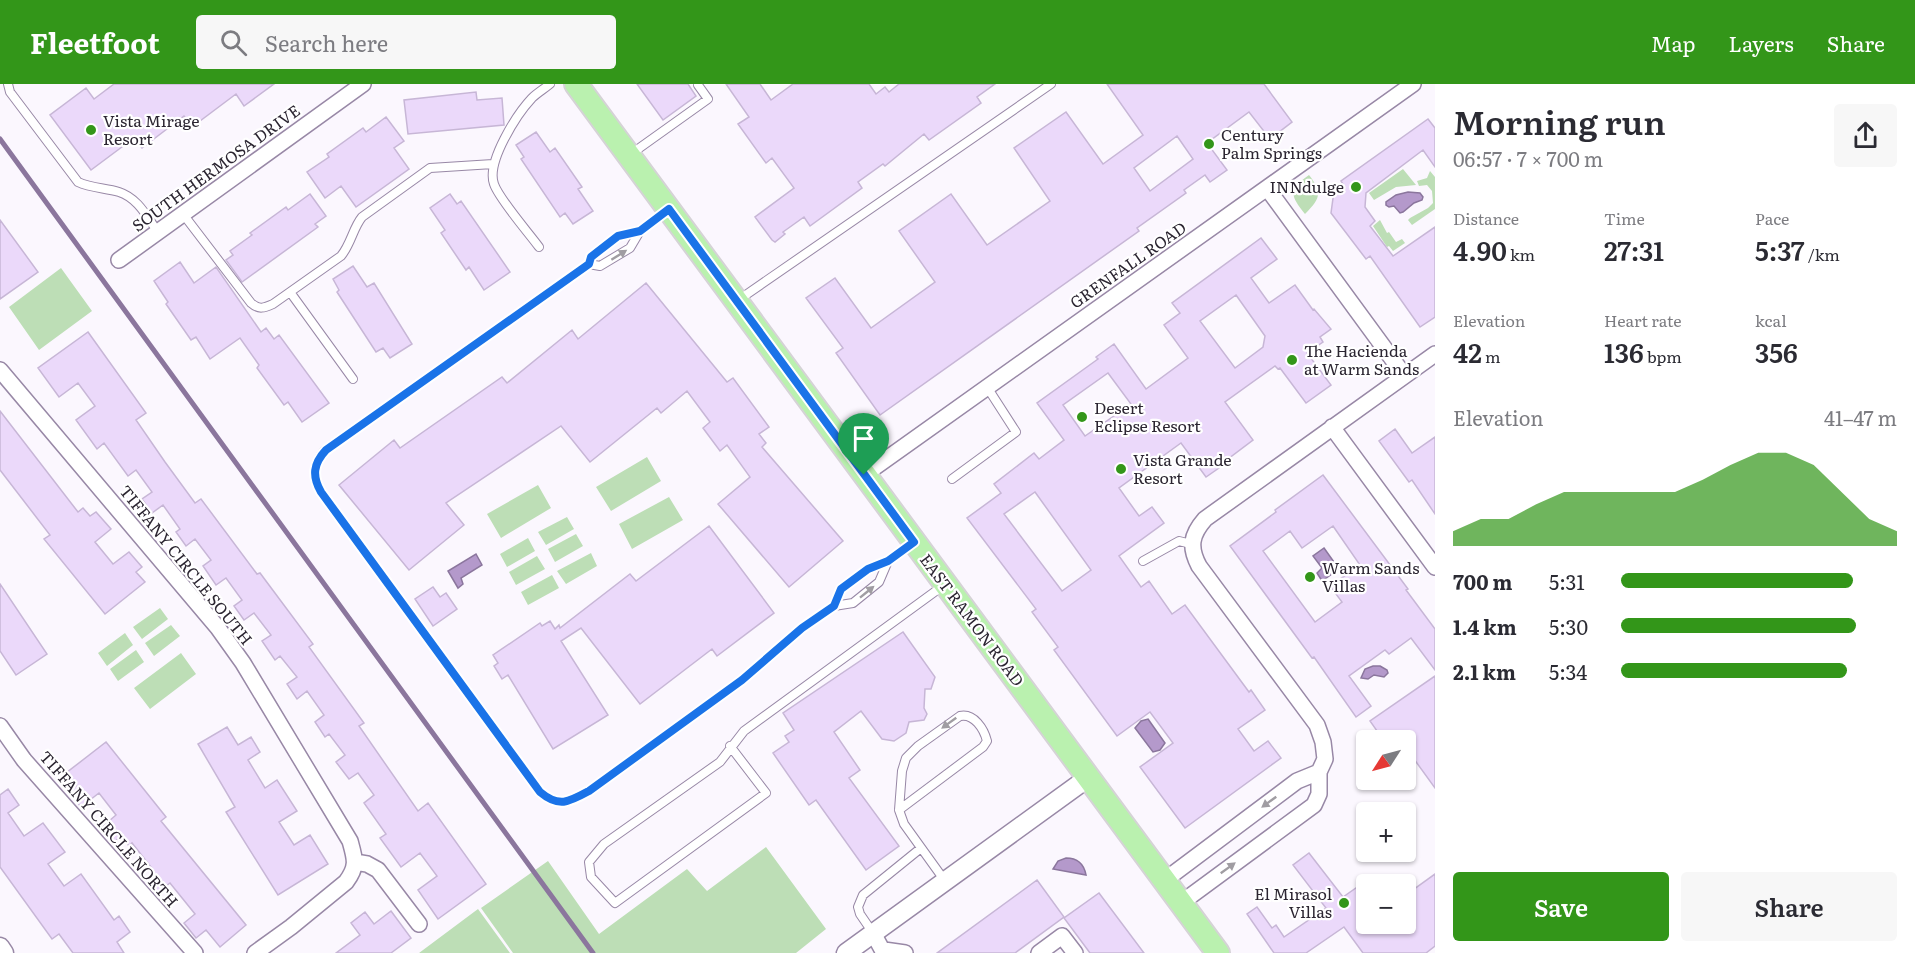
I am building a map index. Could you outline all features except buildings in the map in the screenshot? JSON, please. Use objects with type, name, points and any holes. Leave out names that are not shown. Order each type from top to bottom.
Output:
[{"type":"main road","name":"EAST RAMON ROAD","points":[[576,84],[1218,953]]},
{"type":"street","name":"SOUTH HERMOSA DRIVE","points":[[119,260],[363,84]]},
{"type":"street","name":"GRENFALL ROAD","points":[[864,475],[1413,84]]},
{"type":"street","points":[[1268,188],[1404,375]]},
{"type":"street","points":[[1181,903],[1314,805],[1319,794],[1318,772],[1325,759],[1323,742],[1317,725],[1199,566],[1191,544],[1197,529],[1205,519],[1435,354]]},
{"type":"street","name":"TIFFANY CIRCLE SOUTH","points":[[0,370],[218,628],[243,663],[350,841],[355,862]]},
{"type":"street","points":[[1332,427],[1435,567]]},
{"type":"street","name":"TIFFANY CIRCLE NORTH","points":[[0,726],[24,760],[195,953]]},
{"type":"street","points":[[1165,880],[1297,782],[1318,772]]},
{"type":"street","points":[[846,953],[1089,777]]},
{"type":"street","points":[[255,953],[346,882],[355,862],[367,864],[378,870],[418,924]]},
{"type":"street","points":[[873,933],[884,952],[905,953]]},
{"type":"street","points":[[1039,953],[1062,936],[1075,953]]},
{"type":"street","points":[[0,947],[4,953]]},
{"type":"lane","points":[[9,84],[10,92],[78,182],[88,187],[119,192],[129,197],[138,204],[158,232]]},
{"type":"lane","points":[[539,247],[494,184],[492,176],[493,164],[524,108],[534,96],[550,84]]},
{"type":"lane","points":[[736,302],[1051,84]]},
{"type":"lane","points":[[630,155],[708,99],[698,85]]},
{"type":"lane","points":[[183,214],[256,307],[263,308],[273,304],[341,256],[348,249],[362,217],[430,168],[493,164]]},
{"type":"lane","points":[[589,264],[600,266],[630,248],[640,231],[669,209]]},
{"type":"lane","points":[[640,231],[618,236],[591,257],[589,264],[326,450],[317,459],[314,470],[315,481],[321,492],[540,792],[550,801],[563,802],[589,791],[742,680],[802,628],[834,606],[853,603],[879,582],[888,561]]},
{"type":"lane","points":[[290,292],[353,379]]},
{"type":"lane","points":[[952,479],[1016,432],[987,387]]},
{"type":"lane","points":[[1143,561],[1179,541],[1191,544]]},
{"type":"lane","points":[[834,606],[841,589],[868,569],[888,561],[914,542]]},
{"type":"lane","points":[[730,746],[766,793],[615,903],[591,877],[589,862],[604,844],[720,762],[730,746],[744,731],[946,584]]},
{"type":"lane","points":[[899,810],[984,747],[987,741],[986,735],[973,717],[967,714],[960,716],[918,746],[906,758],[902,771],[899,810],[904,824],[945,881]]},
{"type":"lane","points":[[873,933],[858,907],[863,895],[921,848]]},
{"type":"green space","points":[[1403,169],[1416,185],[1396,187],[1374,200],[1369,193]]},
{"type":"green space","points":[[1430,171],[1435,177],[1435,209],[1412,225],[1408,220],[1433,203],[1432,191],[1427,185],[1419,186],[1417,181],[1427,178]]},
{"type":"green space","points":[[1309,175],[1318,191],[1318,196],[1305,214],[1296,202],[1294,193],[1297,185]]},
{"type":"green space","points":[[1380,220],[1387,233],[1389,232],[1396,242],[1402,239],[1405,243],[1393,251],[1389,246],[1387,247],[1373,226]]},
{"type":"green space","points":[[61,268],[92,311],[39,350],[9,307]]},
{"type":"green space","points":[[647,457],[661,481],[611,511],[596,487]]},
{"type":"green space","points":[[538,485],[551,508],[501,538],[487,514]]},
{"type":"green space","points":[[669,497],[683,520],[632,549],[619,524]]},
{"type":"green space","points":[[567,517],[574,529],[546,545],[538,532]]},
{"type":"green space","points":[[576,534],[583,546],[555,562],[548,549]]},
{"type":"green space","points":[[528,538],[535,551],[507,567],[500,554]]},
{"type":"green space","points":[[591,553],[597,566],[566,584],[557,571]]},
{"type":"green space","points":[[537,556],[545,569],[516,585],[509,572]]},
{"type":"green space","points":[[552,575],[559,588],[528,605],[521,592]]},
{"type":"green space","points":[[160,608],[168,619],[142,639],[133,627]]},
{"type":"green space","points":[[171,625],[180,636],[154,656],[145,643]]},
{"type":"green space","points":[[125,633],[133,645],[107,666],[98,653]]},
{"type":"green space","points":[[136,650],[144,662],[118,681],[110,669]]},
{"type":"green space","points":[[181,653],[196,674],[150,709],[134,688]]},
{"type":"green space","points":[[766,847],[826,929],[796,953],[513,953],[481,908],[548,861],[599,934],[687,869],[707,891]]},
{"type":"green space","points":[[478,909],[510,953],[419,953]]},
{"type":"shaded area","points":[[1408,192],[1420,193],[1422,200],[1400,213],[1394,206],[1386,205],[1386,202],[1396,195]]},
{"type":"shaded area","points":[[1324,548],[1339,569],[1322,581],[1317,573],[1322,568],[1313,556]]},
{"type":"shaded area","points":[[476,554],[482,565],[461,578],[463,584],[458,588],[448,571]]},
{"type":"shaded area","points":[[1380,666],[1387,670],[1388,673],[1384,677],[1374,675],[1368,679],[1361,678],[1365,669]]},
{"type":"shaded area","points":[[1148,719],[1165,743],[1160,750],[1153,752],[1135,728],[1141,721]]},
{"type":"shaded area","points":[[1066,858],[1079,862],[1086,875],[1053,869],[1058,861]]},
{"type":"waterway","points":[[0,139],[593,953]]},
{"type":"place","name":"Vista Mirage Resort","points":[[91,130]]},
{"type":"place","name":"Century Palm Springs","points":[[1209,144]]},
{"type":"place","name":"INNdulge","points":[[1356,187]]},
{"type":"place","name":"The Hacienda at Warm Sands","points":[[1292,360]]},
{"type":"place","name":"Desert Eclipse Resort","points":[[1082,417]]},
{"type":"place","name":"Vista Grande Resort","points":[[1121,469]]},
{"type":"place","name":"Warm Sands Villas","points":[[1310,577]]},
{"type":"place","name":"El Mirasol Villas","points":[[1344,903]]},
{"type":"route","points":[[669,209],[864,475],[914,542],[888,561],[868,569],[841,589],[834,606],[802,628],[742,680],[589,791],[563,802],[550,801],[540,792],[321,492],[315,481],[314,470],[317,459],[326,450],[589,264],[591,257],[618,236],[640,231],[669,209]]}]
